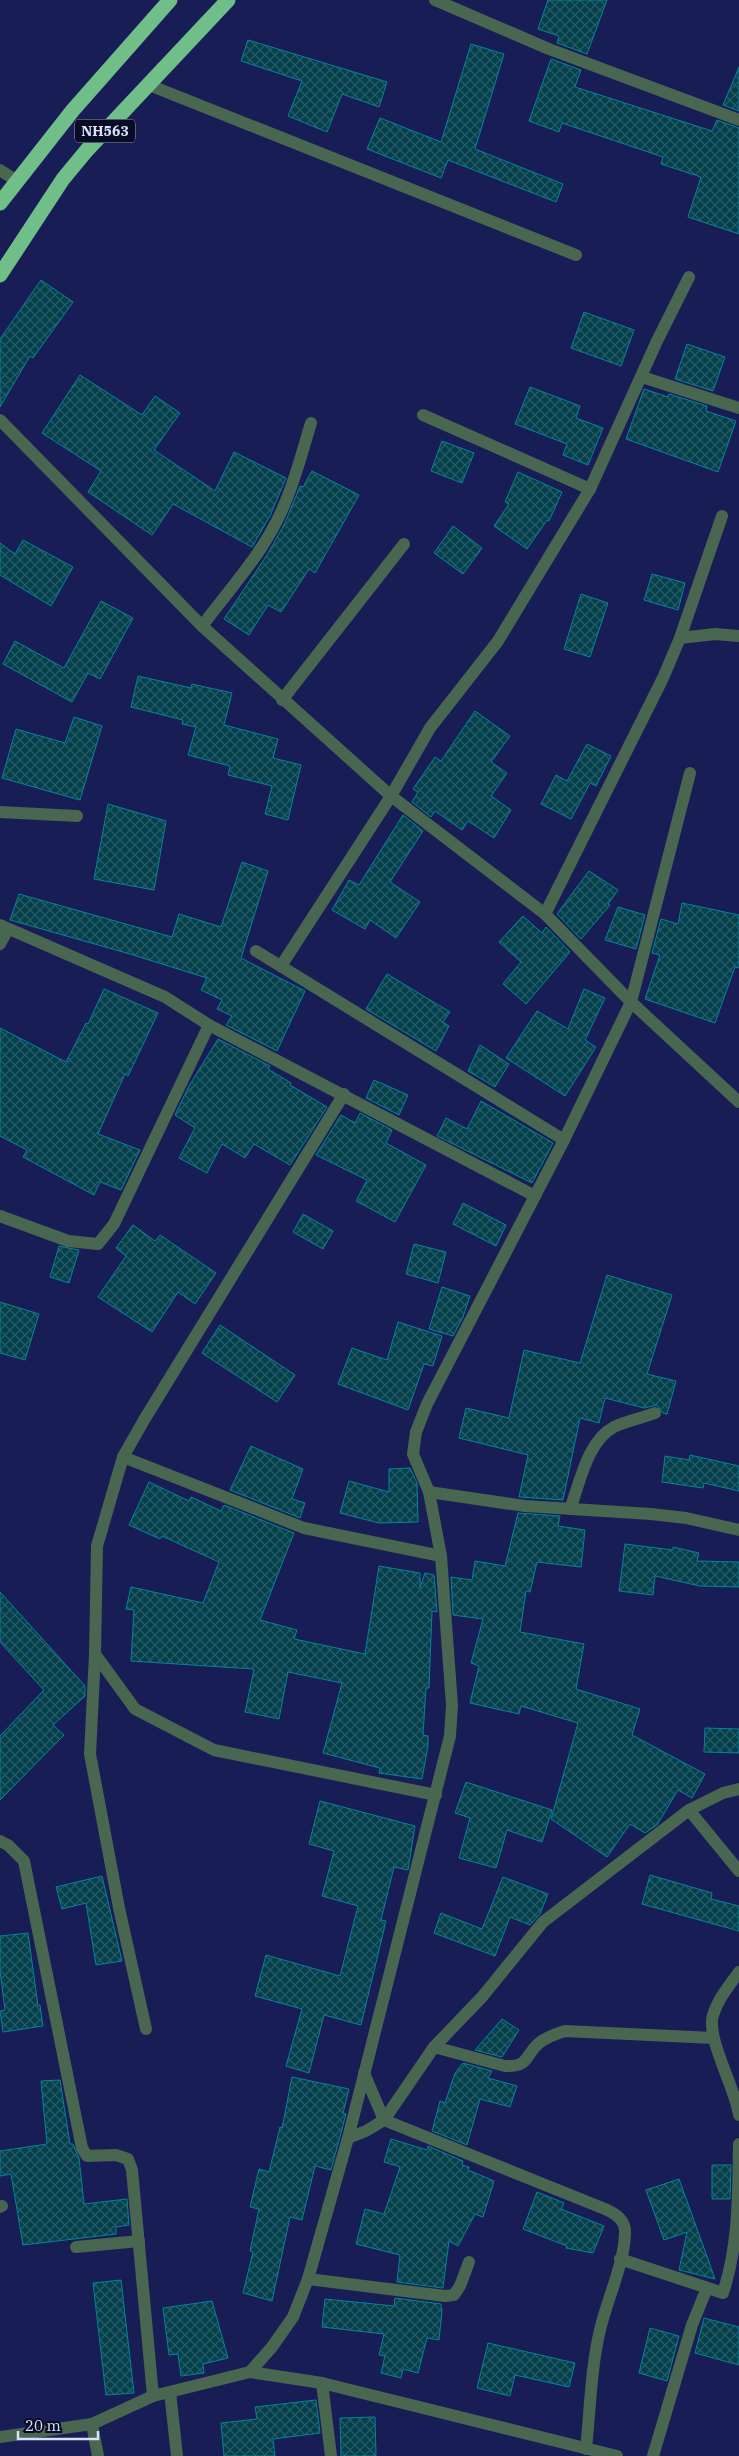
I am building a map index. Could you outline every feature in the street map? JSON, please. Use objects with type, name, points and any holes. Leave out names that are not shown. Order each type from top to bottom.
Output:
[{"type":"highway","name":"NH563","points":[[0,203],[73,110],[170,0]]},
{"type":"highway","name":"NH563","points":[[0,275],[63,179],[87,150],[228,0]]},
{"type":"street","points":[[435,0],[549,49],[739,120]]},
{"type":"street","points":[[149,85],[576,255]]},
{"type":"street","points":[[0,170],[17,181]]},
{"type":"street","points":[[281,966],[391,796],[430,728],[498,641],[590,489],[689,277]]},
{"type":"street","points":[[642,377],[739,408]]},
{"type":"street","points":[[423,415],[590,489]]},
{"type":"street","points":[[0,420],[202,626],[282,700],[391,796],[545,914],[631,1002],[737,1095]]},
{"type":"street","points":[[202,626],[258,552],[276,522],[285,503],[311,423]]},
{"type":"street","points":[[545,914],[664,678],[680,638],[722,516]]},
{"type":"street","points":[[282,700],[404,544]]},
{"type":"street","points":[[680,638],[715,634],[739,636]]},
{"type":"street","points":[[250,2372],[272,2347],[293,2317],[308,2279],[348,2138],[450,1736],[452,1705],[441,1556],[429,1492],[413,1454],[416,1432],[428,1404],[564,1140],[631,1002],[690,773]]},
{"type":"street","points":[[0,812],[77,816]]},
{"type":"street","points":[[0,944],[4,927],[165,997],[210,1025],[535,1196]]},
{"type":"street","points":[[256,951],[564,1140]]},
{"type":"street","points":[[0,1216],[68,1241],[98,1244],[114,1224],[210,1025]]},
{"type":"street","points":[[146,2028],[119,1908],[90,1754],[95,1654],[97,1546],[123,1457],[344,1094]]},
{"type":"street","points":[[570,1509],[591,1452],[602,1438],[613,1428],[655,1413]]},
{"type":"street","points":[[123,1457],[275,1519],[304,1528],[441,1556]]},
{"type":"street","points":[[429,1492],[493,1503],[686,1518],[739,1530]]},
{"type":"street","points":[[95,1654],[135,1710],[214,1750],[436,1795]]},
{"type":"street","points":[[348,2138],[366,2131],[384,2120],[434,2046],[482,1998],[543,1922],[689,1810],[723,1793],[739,1789]]},
{"type":"street","points":[[689,1810],[739,1871]]},
{"type":"street","points":[[0,1841],[8,1845],[24,1861],[82,2148],[87,2156],[116,2155],[128,2159],[132,2170],[153,2396]]},
{"type":"street","points":[[739,1972],[721,1997],[713,2017],[713,2038],[730,2080],[739,2115]]},
{"type":"street","points":[[434,2046],[505,2066],[517,2067],[525,2062],[538,2044],[551,2035],[565,2031],[713,2038]]},
{"type":"street","points":[[364,2073],[384,2120],[616,2215],[624,2224],[625,2234],[620,2259],[599,2334],[586,2449]]},
{"type":"street","points":[[620,2259],[723,2293],[735,2271],[739,2144]]},
{"type":"street","points":[[76,2247],[139,2241]]},
{"type":"street","points":[[308,2279],[445,2296],[454,2295],[460,2286],[469,2262]]},
{"type":"street","points":[[653,2456],[692,2325],[707,2288]]},
{"type":"street","points":[[0,2436],[92,2424],[153,2396],[250,2372],[322,2382],[617,2456]]},
{"type":"street","points":[[322,2382],[331,2456]]},
{"type":"street","points":[[170,2392],[177,2456]]},
{"type":"street","points":[[92,2424],[98,2456]]},
{"type":"building","points":[[548,0],[607,0],[587,54],[557,43],[559,36],[538,29]]},
{"type":"building","points":[[248,40],[387,82],[379,107],[342,94],[327,132],[288,116],[302,81],[241,61]]},
{"type":"building","points":[[471,44],[504,54],[475,149],[563,184],[556,202],[448,160],[441,178],[367,149],[380,118],[441,142]]},
{"type":"building","points":[[551,59],[581,70],[575,87],[712,131],[717,120],[739,128],[739,234],[688,217],[701,177],[661,164],[663,157],[562,123],[559,132],[529,121]]},
{"type":"building","points":[[739,67],[739,111],[723,105]]},
{"type":"building","points":[[41,280],[73,302],[33,358],[30,356],[0,407],[0,339]]},
{"type":"building","points":[[584,312],[634,330],[621,366],[571,348]]},
{"type":"building","points":[[687,344],[725,357],[713,391],[675,379]]},
{"type":"building","points":[[80,375],[142,415],[155,396],[180,413],[154,450],[215,491],[234,452],[286,478],[270,516],[252,547],[173,504],[152,535],[88,492],[101,471],[42,433]]},
{"type":"building","points":[[530,387],[580,406],[576,418],[603,428],[588,465],[563,455],[567,444],[515,424]]},
{"type":"building","points":[[644,389],[668,397],[669,394],[707,406],[706,411],[736,421],[718,472],[626,439]]},
{"type":"building","points":[[442,441],[474,453],[462,483],[431,471]]},
{"type":"building","points":[[312,471],[359,495],[315,573],[309,569],[281,612],[268,605],[249,635],[224,619],[267,555],[285,523],[300,486],[303,487]]},
{"type":"building","points":[[518,472],[562,492],[549,521],[547,520],[527,549],[494,526],[509,504],[505,502]]},
{"type":"building","points":[[453,526],[482,548],[463,574],[434,553]]},
{"type":"building","points":[[23,540],[73,567],[51,606],[0,575],[0,543],[15,554]]},
{"type":"building","points":[[652,574],[685,583],[678,610],[644,600]]},
{"type":"building","points":[[581,594],[608,603],[590,657],[564,649]]},
{"type":"building","points":[[101,601],[133,618],[100,679],[88,673],[72,702],[3,664],[15,641],[64,668]]},
{"type":"building","points":[[138,676],[191,688],[192,684],[232,693],[224,725],[278,739],[273,758],[301,765],[288,820],[265,814],[272,786],[228,775],[230,766],[188,755],[196,727],[182,724],[183,720],[131,707]]},
{"type":"building","points":[[475,711],[510,736],[491,762],[507,773],[491,796],[511,810],[494,838],[468,821],[462,830],[435,811],[431,817],[412,802],[418,792],[413,789],[435,757],[441,761]]},
{"type":"building","points":[[74,717],[102,726],[80,800],[2,778],[16,729],[65,743]]},
{"type":"building","points":[[587,744],[611,756],[596,786],[590,783],[571,819],[541,804],[556,775],[567,781]]},
{"type":"building","points":[[108,804],[166,821],[154,890],[94,879]]},
{"type":"building","points":[[403,815],[423,831],[390,882],[420,902],[396,938],[370,920],[365,929],[332,910],[349,880],[359,885]]},
{"type":"building","points":[[242,862],[268,871],[241,958],[305,991],[277,1051],[226,1025],[232,1016],[217,1009],[222,1000],[201,990],[207,978],[10,920],[19,894],[172,937],[179,914],[221,927]]},
{"type":"building","points":[[589,871],[618,890],[608,904],[610,905],[581,939],[557,914]]},
{"type":"building","points":[[682,903],[739,915],[739,968],[735,967],[715,1023],[645,999],[660,955],[652,953],[661,919],[678,924]]},
{"type":"building","points":[[618,907],[645,915],[636,949],[605,940]]},
{"type":"building","points":[[523,916],[542,933],[546,927],[570,952],[526,1004],[503,984],[521,962],[499,942]]},
{"type":"building","points":[[387,974],[450,1012],[443,1022],[449,1026],[436,1051],[366,1009]]},
{"type":"building","points":[[104,989],[158,1013],[128,1076],[125,1074],[98,1134],[140,1150],[121,1190],[100,1182],[94,1195],[23,1157],[27,1150],[0,1136],[0,1028],[66,1062],[86,1023],[88,1024]]},
{"type":"building","points":[[584,989],[605,998],[585,1040],[596,1047],[565,1096],[506,1058],[537,1011],[568,1029]]},
{"type":"building","points":[[218,1039],[270,1066],[268,1069],[291,1083],[290,1085],[327,1107],[290,1165],[254,1144],[245,1158],[222,1144],[207,1173],[179,1158],[195,1128],[175,1115],[189,1086]]},
{"type":"building","points":[[480,1045],[509,1064],[495,1087],[468,1071]]},
{"type":"building","points":[[374,1080],[408,1095],[399,1115],[366,1098]]},
{"type":"building","points":[[481,1101],[553,1143],[532,1183],[437,1136],[446,1118],[467,1129]]},
{"type":"building","points":[[360,1113],[392,1130],[386,1143],[426,1165],[395,1222],[356,1201],[367,1180],[316,1155],[341,1115],[355,1123]]},
{"type":"building","points":[[463,1203],[506,1225],[496,1246],[453,1224]]},
{"type":"building","points":[[303,1214],[333,1231],[323,1249],[293,1232]]},
{"type":"building","points":[[133,1225],[155,1241],[160,1235],[216,1273],[195,1304],[178,1292],[152,1332],[98,1297],[126,1256],[116,1248]]},
{"type":"building","points":[[414,1244],[446,1252],[438,1283],[406,1274]]},
{"type":"building","points":[[59,1246],[79,1250],[69,1283],[50,1277]]},
{"type":"building","points":[[607,1275],[672,1295],[647,1374],[676,1381],[667,1414],[663,1413],[657,1405],[644,1408],[605,1398],[599,1423],[580,1418],[563,1500],[519,1497],[528,1455],[459,1438],[466,1408],[509,1418],[524,1350],[580,1363]]},
{"type":"building","points":[[442,1287],[470,1296],[463,1317],[453,1336],[429,1329]]},
{"type":"building","points":[[0,1302],[39,1314],[25,1360],[0,1353]]},
{"type":"building","points":[[398,1322],[442,1336],[433,1366],[424,1364],[408,1410],[338,1384],[352,1348],[387,1360]]},
{"type":"building","points":[[220,1325],[295,1375],[277,1402],[202,1353]]},
{"type":"building","points":[[251,1446],[303,1469],[292,1499],[305,1503],[300,1518],[230,1490]]},
{"type":"building","points":[[690,1455],[739,1466],[739,1491],[704,1483],[703,1488],[662,1482],[665,1456],[689,1460]]},
{"type":"building","points":[[410,1468],[417,1483],[418,1522],[379,1523],[340,1513],[349,1481],[389,1492],[389,1469]]},
{"type":"building","points":[[149,1482],[189,1501],[191,1497],[221,1511],[224,1505],[294,1533],[260,1620],[297,1630],[294,1639],[365,1654],[379,1566],[420,1573],[420,1588],[425,1573],[434,1575],[437,1612],[432,1611],[429,1688],[426,1688],[423,1735],[428,1736],[428,1746],[422,1779],[379,1773],[380,1768],[323,1753],[342,1683],[288,1672],[279,1719],[245,1712],[254,1669],[131,1661],[134,1610],[126,1609],[131,1587],[203,1603],[219,1562],[162,1536],[160,1539],[129,1525]]},
{"type":"building","points":[[518,1513],[560,1516],[558,1526],[585,1530],[581,1567],[537,1562],[530,1592],[526,1591],[520,1632],[584,1644],[576,1689],[640,1709],[632,1735],[705,1774],[692,1798],[678,1790],[657,1825],[645,1833],[630,1824],[607,1857],[551,1819],[578,1723],[521,1706],[519,1714],[470,1703],[479,1666],[471,1663],[483,1619],[453,1615],[451,1577],[472,1580],[475,1561],[505,1566]]},
{"type":"building","points":[[625,1544],[673,1550],[673,1547],[699,1553],[697,1561],[739,1562],[739,1587],[700,1586],[655,1576],[653,1595],[619,1591]]},
{"type":"building","points":[[0,1592],[85,1686],[85,1696],[53,1725],[64,1735],[0,1800],[0,1736],[44,1690],[0,1642]]},
{"type":"building","points":[[705,1728],[739,1729],[739,1753],[704,1752]]},
{"type":"building","points":[[466,1782],[552,1810],[542,1842],[507,1830],[496,1868],[459,1858],[470,1818],[455,1813]]},
{"type":"building","points":[[320,1801],[415,1826],[408,1870],[394,1867],[381,1920],[386,1921],[361,2025],[324,2015],[309,2073],[286,2066],[302,2009],[255,1996],[266,1955],[340,1976],[358,1906],[322,1896],[334,1851],[309,1844]]},
{"type":"building","points":[[650,1875],[712,1893],[711,1899],[739,1906],[739,1931],[642,1904]]},
{"type":"building","points":[[102,1876],[122,1961],[96,1965],[86,1903],[62,1909],[56,1887]]},
{"type":"building","points":[[503,1877],[548,1894],[540,1914],[530,1925],[510,1917],[495,1956],[434,1933],[441,1913],[482,1929]]},
{"type":"building","points":[[28,1933],[38,2006],[40,2005],[43,2026],[3,2032],[0,2011],[5,2010],[0,1971],[0,1936]]},
{"type":"building","points":[[502,2019],[519,2030],[502,2057],[475,2050]]},
{"type":"building","points":[[463,2063],[492,2071],[488,2078],[517,2086],[510,2107],[480,2099],[467,2145],[432,2131],[440,2101],[445,2103],[455,2073]]},
{"type":"building","points":[[292,2077],[349,2089],[343,2113],[346,2114],[331,2170],[315,2166],[302,2220],[290,2217],[272,2301],[243,2293],[253,2252],[250,2251],[259,2209],[250,2207],[259,2169],[269,2172],[280,2127],[282,2128]]},
{"type":"building","points":[[60,2080],[70,2144],[73,2144],[79,2158],[84,2204],[127,2199],[129,2225],[116,2227],[116,2234],[23,2245],[11,2174],[0,2176],[0,2151],[47,2144],[41,2081]]},
{"type":"building","points":[[391,2139],[427,2150],[428,2146],[463,2161],[462,2165],[469,2167],[468,2170],[494,2181],[483,2217],[475,2214],[458,2246],[449,2241],[443,2288],[397,2282],[400,2255],[356,2244],[365,2209],[384,2214],[400,2167],[384,2162]]},
{"type":"building","points":[[712,2165],[731,2165],[730,2199],[712,2199]]},
{"type":"building","points":[[679,2179],[715,2279],[679,2270],[687,2232],[664,2240],[646,2190]]},
{"type":"building","points":[[537,2192],[564,2203],[561,2209],[604,2226],[593,2253],[566,2248],[567,2246],[523,2229]]},
{"type":"building","points":[[121,2280],[134,2393],[106,2395],[93,2283]]},
{"type":"building","points":[[395,2298],[441,2304],[442,2311],[439,2340],[427,2338],[418,2373],[403,2369],[401,2378],[381,2373],[385,2356],[379,2355],[384,2334],[322,2327],[325,2299],[394,2306]]},
{"type":"building","points":[[212,2301],[228,2358],[203,2364],[204,2373],[181,2376],[178,2354],[169,2355],[163,2308]]},
{"type":"building","points":[[704,2318],[739,2327],[739,2365],[695,2353]]},
{"type":"building","points":[[650,2328],[679,2336],[667,2381],[639,2373]]},
{"type":"building","points":[[488,2343],[575,2363],[569,2387],[515,2375],[510,2396],[477,2388]]},
{"type":"building","points":[[316,2400],[320,2433],[273,2439],[275,2456],[224,2456],[221,2423],[257,2419],[255,2407]]},
{"type":"building","points":[[375,2417],[376,2456],[341,2456],[340,2418]]}]
